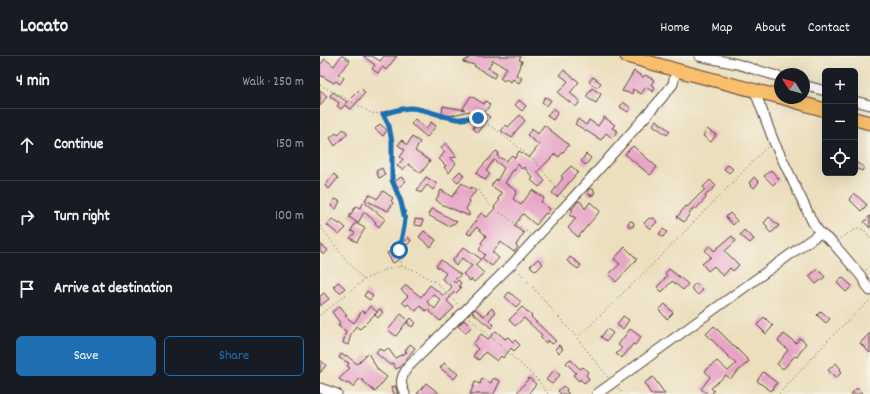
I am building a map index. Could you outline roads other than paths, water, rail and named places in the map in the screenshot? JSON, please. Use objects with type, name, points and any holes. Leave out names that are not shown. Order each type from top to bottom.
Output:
[{"type":"highway","points":[[627,56],[774,95]]},
{"type":"highway","points":[[804,104],[822,109]]},
{"type":"highway","points":[[858,120],[870,123]]},
{"type":"street","points":[[699,56],[737,64],[774,75]]},
{"type":"street","points":[[405,394],[401,385],[401,377],[408,367],[512,264],[593,176],[673,84],[676,70]]},
{"type":"street","points":[[810,87],[822,90]]},
{"type":"street","points":[[754,89],[774,142],[813,223],[820,233],[832,242],[861,276],[870,291]]},
{"type":"street","points":[[858,102],[870,105]]},
{"type":"street","points":[[597,394],[820,233]]},
{"type":"street","points":[[320,388],[338,394]]}]
